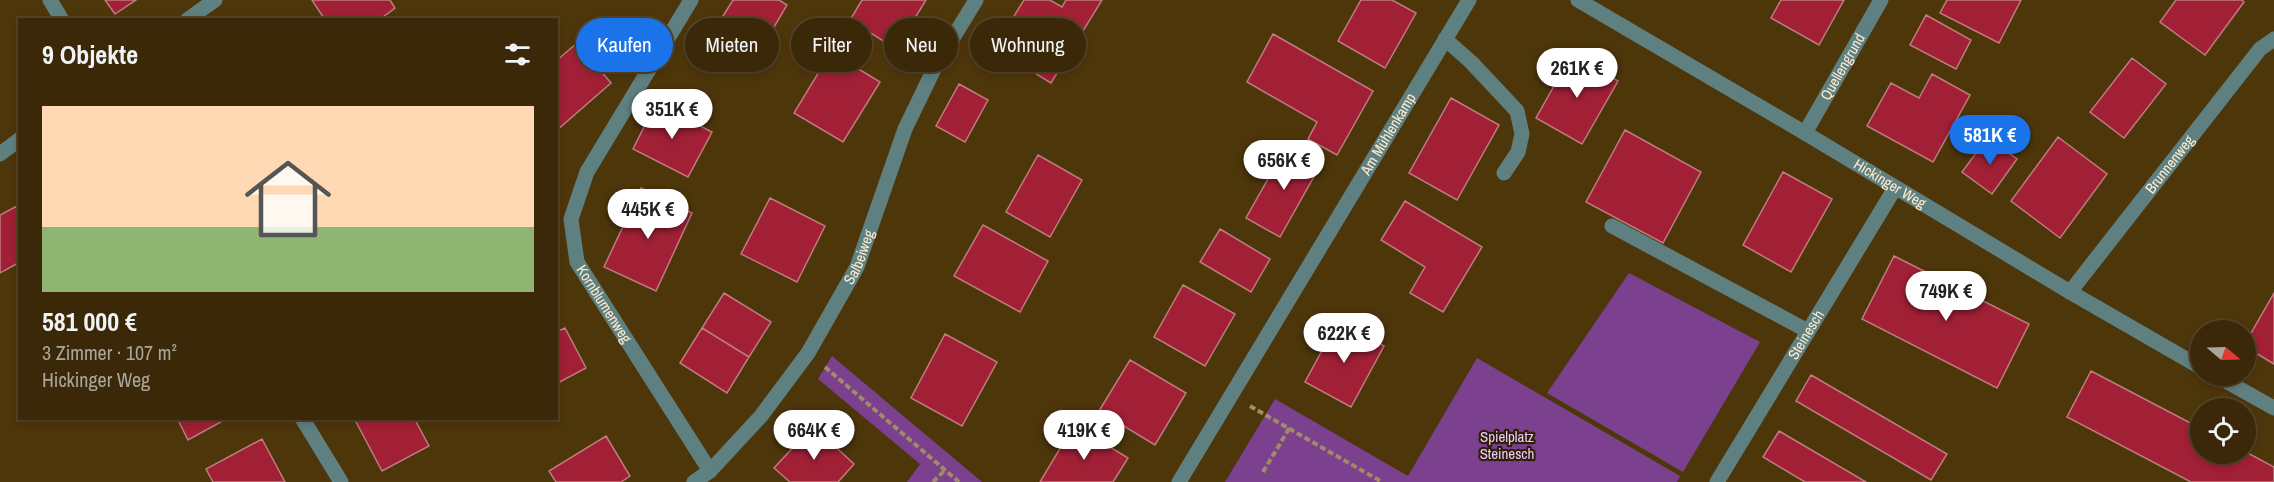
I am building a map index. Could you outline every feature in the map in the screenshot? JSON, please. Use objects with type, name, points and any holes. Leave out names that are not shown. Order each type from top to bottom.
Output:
[{"type":"street","points":[[50,0],[61,18]]},
{"type":"street","points":[[190,18],[215,0]]},
{"type":"street","name":"Kornblumenweg","points":[[691,0],[587,172],[571,219],[577,262],[710,471]]},
{"type":"street","name":"Salbeiweg","points":[[694,482],[710,471],[761,416],[808,353],[857,267],[905,129],[935,67],[976,0]]},
{"type":"street","name":"Am Mühlenkamp","points":[[1179,482],[1469,0]]},
{"type":"street","name":"Hickinger Weg","points":[[1578,0],[2190,361]]},
{"type":"street","name":"Quellengrund","points":[[1805,133],[1881,0]]},
{"type":"street","points":[[1445,39],[1471,62],[1517,111],[1522,134],[1518,152],[1504,173]]},
{"type":"street","name":"Brunnenweg","points":[[2070,292],[2260,49],[2274,39]]},
{"type":"street","points":[[0,154],[18,140]]},
{"type":"street","name":"Steinesch","points":[[1717,482],[1895,188]]},
{"type":"street","points":[[1612,226],[1808,331]]},
{"type":"street","points":[[2235,386],[2274,408]]},
{"type":"street","points":[[303,420],[341,482]]},
{"type":"path","points":[[808,353],[959,482]]},
{"type":"path","points":[[1232,395],[1382,482]]},
{"type":"path","points":[[1263,472],[1290,427]]},
{"type":"path","points":[[933,482],[945,470]]},
{"type":"green space","points":[[1629,273],[1760,342],[1683,472],[1547,393]]},
{"type":"green space","points":[[832,356],[982,482],[907,482],[920,464],[818,379]]},
{"type":"green space","name":"Spielplatz Steinesch","points":[[1477,358],[1680,476],[1677,482],[1225,482],[1275,399],[1408,476]]},
{"type":"building","points":[[105,0],[136,0],[115,14]]},
{"type":"building","points":[[312,0],[390,0],[395,8],[382,18],[324,18]]},
{"type":"building","points":[[733,0],[779,0],[787,5],[779,19],[722,18]]},
{"type":"building","points":[[862,0],[926,0],[915,18],[884,18],[884,41],[872,34],[872,18],[851,18]]},
{"type":"building","points":[[1024,0],[1050,0],[1062,7],[1066,0],[1102,0],[1086,26],[1086,18],[1013,18]]},
{"type":"building","points":[[1361,0],[1392,0],[1416,13],[1385,68],[1338,41]]},
{"type":"building","points":[[1781,0],[1844,0],[1819,45],[1771,18]]},
{"type":"building","points":[[1947,0],[2021,0],[1999,43],[1940,13]]},
{"type":"building","points":[[2176,0],[2242,0],[2244,2],[2205,55],[2160,22]]},
{"type":"building","points":[[1926,15],[1971,40],[1956,69],[1910,45]]},
{"type":"building","points":[[1273,34],[1373,91],[1337,155],[1308,139],[1317,122],[1247,82]]},
{"type":"building","points":[[576,44],[576,72],[602,72],[611,83],[558,129],[558,59]]},
{"type":"building","points":[[1572,54],[1618,81],[1582,144],[1536,118]]},
{"type":"building","points":[[2132,58],[2166,84],[2124,138],[2090,112]]},
{"type":"building","points":[[819,72],[864,72],[880,82],[843,142],[794,113]]},
{"type":"building","points":[[1033,72],[1058,72],[1051,83]]},
{"type":"building","points":[[1932,74],[1970,95],[1933,162],[1867,126],[1891,83],[1919,98]]},
{"type":"building","points":[[959,84],[988,100],[965,142],[936,126]]},
{"type":"building","points":[[1451,98],[1499,125],[1457,200],[1409,173]]},
{"type":"building","points":[[656,103],[712,132],[688,177],[633,149]]},
{"type":"building","points":[[1625,130],[1701,172],[1663,243],[1586,202]]},
{"type":"building","points":[[2058,137],[2107,174],[2060,238],[2011,201]]},
{"type":"building","points":[[1987,138],[2017,159],[1992,194],[1962,172]]},
{"type":"building","points":[[1287,145],[1321,164],[1280,237],[1246,218]]},
{"type":"building","points":[[1038,155],[1082,180],[1050,237],[1006,212]]},
{"type":"building","points":[[1783,172],[1832,199],[1791,272],[1743,245]]},
{"type":"building","points":[[641,188],[692,213],[656,291],[604,267]]},
{"type":"building","points":[[770,198],[825,226],[797,282],[741,254]]},
{"type":"building","points":[[1405,201],[1482,247],[1443,312],[1410,293],[1425,267],[1381,240]]},
{"type":"building","points":[[17,206],[18,208],[18,263],[0,273],[0,215]]},
{"type":"building","points":[[983,225],[1048,261],[1020,312],[954,276]]},
{"type":"building","points":[[1220,229],[1270,259],[1251,292],[1200,262]]},
{"type":"building","points":[[1894,256],[2029,324],[1997,388],[1862,319]]},
{"type":"building","points":[[1183,285],[1235,314],[1205,366],[1154,337]]},
{"type":"building","points":[[724,293],[771,322],[749,357],[702,328]]},
{"type":"building","points":[[2274,293],[2274,364],[2256,353],[2256,324]]},
{"type":"building","points":[[1338,321],[1384,346],[1351,407],[1305,382]]},
{"type":"building","points":[[565,328],[586,368],[558,383],[558,331]]},
{"type":"building","points":[[702,328],[749,357],[727,393],[680,363]]},
{"type":"building","points":[[945,334],[997,362],[962,426],[911,398]]},
{"type":"building","points":[[1130,360],[1186,393],[1155,445],[1099,411]]},
{"type":"building","points":[[2091,371],[2190,423],[2190,464],[2256,464],[2256,457],[2274,467],[2274,482],[2191,482],[2067,417]]},
{"type":"building","points":[[1811,375],[1947,454],[1931,480],[1796,401]]},
{"type":"building","points":[[178,420],[224,420],[188,440]]},
{"type":"building","points":[[355,420],[415,420],[429,446],[382,471]]},
{"type":"building","points":[[1074,425],[1128,458],[1113,482],[1040,482]]},
{"type":"building","points":[[813,426],[854,464],[838,482],[790,482],[774,468]]},
{"type":"building","points":[[1779,431],[1866,482],[1805,482],[1763,457]]},
{"type":"building","points":[[606,436],[630,476],[621,482],[556,482],[549,471]]},
{"type":"building","points":[[262,439],[285,482],[213,482],[206,469]]}]
